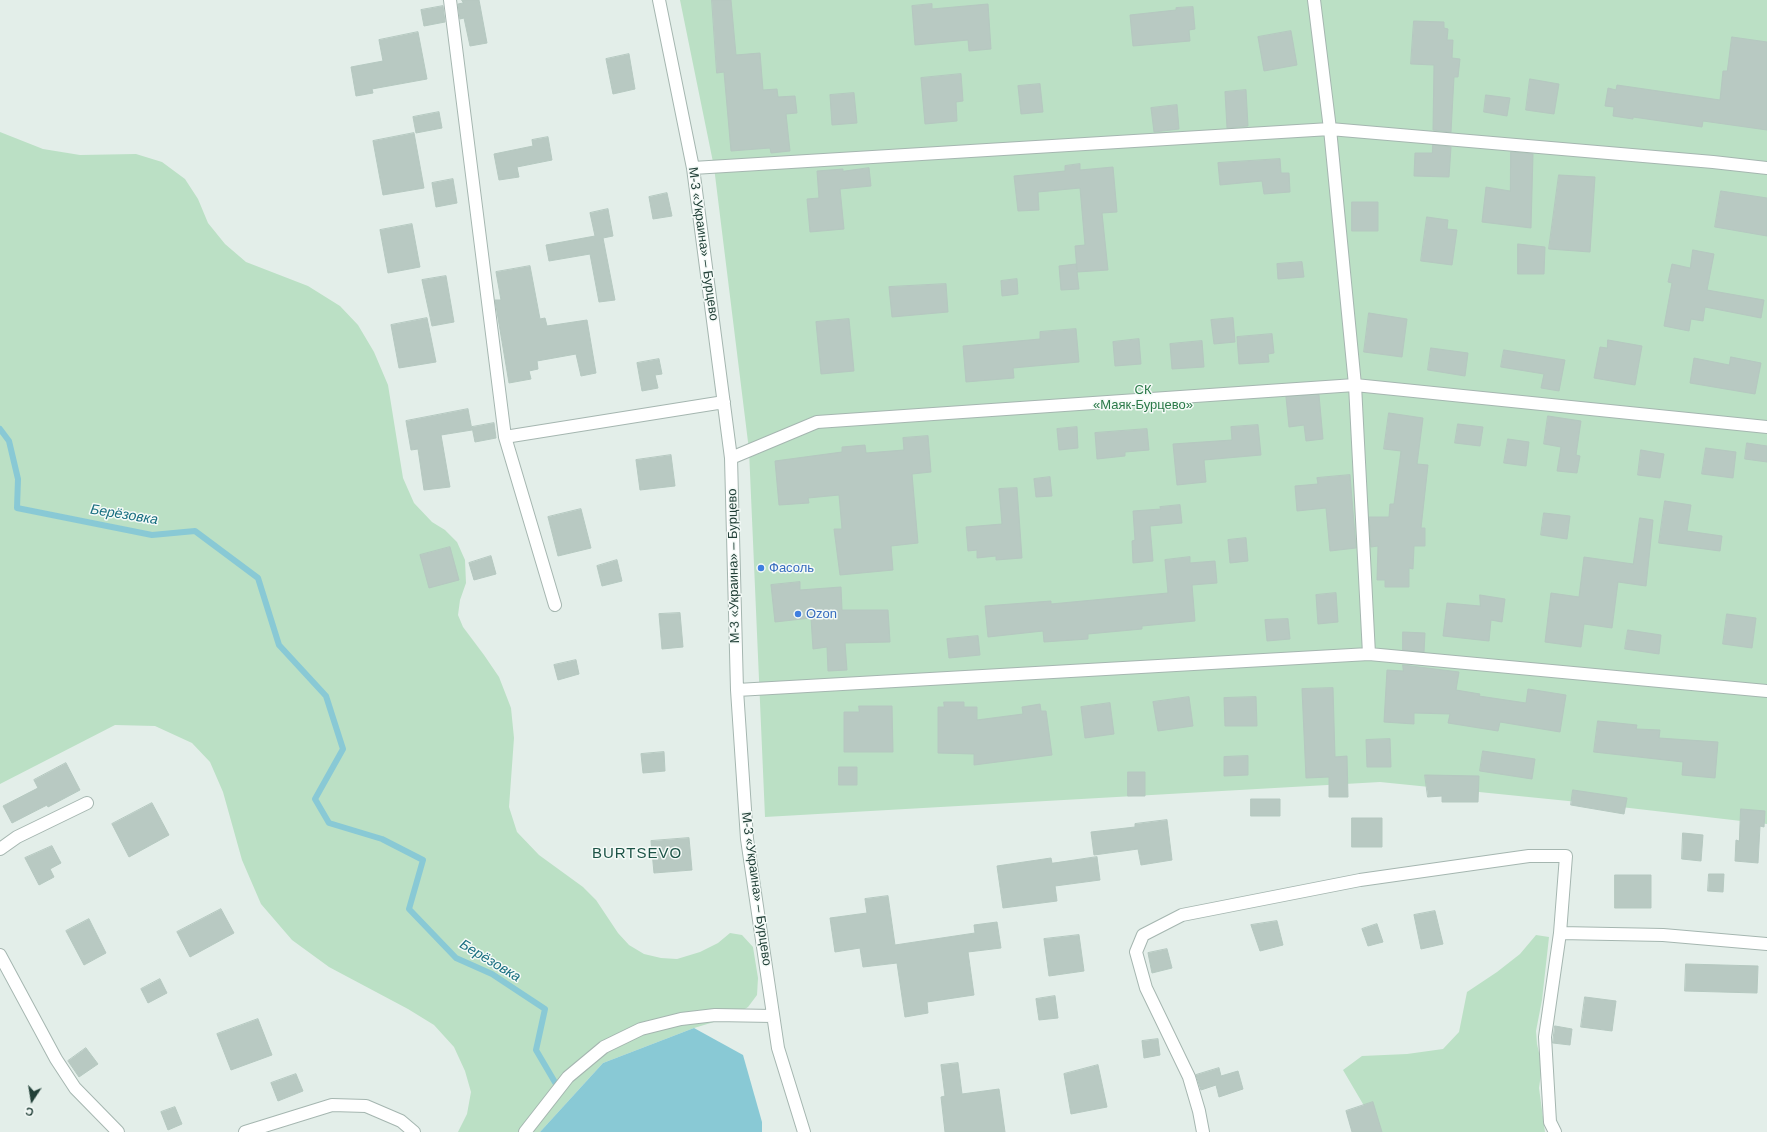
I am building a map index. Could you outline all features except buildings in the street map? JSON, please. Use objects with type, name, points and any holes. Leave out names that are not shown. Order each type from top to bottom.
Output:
[{"type":"street","points":[[450,0],[505,437],[555,605]]},
{"type":"street","name":"М-3 «Украина» – Бурцево","points":[[659,0],[693,168],[731,458],[737,690],[747,839],[778,1048],[804,1132]]},
{"type":"street","points":[[1314,0],[1330,129],[1355,386],[1368,654]]},
{"type":"street","points":[[693,168],[1330,129],[1767,168]]},
{"type":"street","points":[[731,458],[817,422],[1355,386],[1767,427]]},
{"type":"street","points":[[505,437],[724,402]]},
{"type":"street","points":[[737,690],[1368,654],[1767,691]]},
{"type":"street","points":[[0,849],[17,837],[87,803]]},
{"type":"street","points":[[1203,1132],[1199,1111],[1189,1077],[1146,988],[1136,952],[1143,934],[1182,914],[1360,880],[1529,856],[1566,856],[1560,933],[1545,1037],[1550,1122],[1555,1132]]},
{"type":"street","points":[[1560,933],[1663,935],[1767,944]]},
{"type":"street","points":[[0,955],[60,1065],[75,1088],[118,1132]]},
{"type":"street","points":[[525,1132],[568,1077],[604,1047],[641,1029],[681,1019],[715,1015],[773,1016]]},
{"type":"street","points":[[245,1132],[332,1105],[366,1106],[401,1121],[414,1132]]},
{"type":"green space","name":"СК «Маяк-Бурцево»","points":[[680,0],[1767,0],[1767,824],[1578,802],[1380,782],[765,817],[749,450],[714,167]]},
{"type":"green space","points":[[0,132],[43,149],[80,155],[136,154],[162,162],[185,179],[198,199],[208,223],[225,244],[246,262],[308,286],[340,306],[358,325],[374,352],[388,385],[403,478],[414,503],[432,522],[445,530],[457,542],[465,560],[466,583],[460,600],[458,615],[463,627],[499,677],[511,708],[514,738],[509,807],[517,832],[539,855],[583,887],[596,900],[618,933],[629,945],[644,954],[661,958],[677,959],[700,952],[718,943],[730,933],[742,935],[753,947],[758,978],[757,995],[748,1007],[734,1016],[694,1028],[603,1063],[540,1132],[458,1132],[467,1114],[471,1092],[465,1071],[454,1047],[434,1025],[408,1009],[329,967],[292,940],[261,904],[242,860],[223,792],[210,762],[192,743],[155,726],[115,725],[0,784]]},
{"type":"green space","points":[[1536,935],[1549,937],[1542,1000],[1536,1031],[1537,1044],[1542,1066],[1539,1088],[1545,1132],[1372,1132],[1373,1117],[1363,1104],[1343,1070],[1362,1056],[1407,1054],[1443,1049],[1459,1032],[1467,992],[1497,972],[1520,954]]},
{"type":"water","points":[[694,1028],[743,1055],[762,1122],[762,1132],[540,1132],[603,1063]]},
{"type":"waterway","name":"Берёзовка","points":[[0,429],[9,441],[18,479],[17,508],[152,535],[195,531],[258,578],[279,645],[326,696],[343,749],[315,799],[329,823],[382,839],[423,860],[409,909],[456,958],[492,974],[545,1009],[536,1050],[556,1084]]},
{"type":"place","name":"Фасоль","points":[[761,568]]},
{"type":"place","name":"Ozon","points":[[798,614]]},
{"type":"district","name":"BURTSEVO","points":[[637,854]]}]
